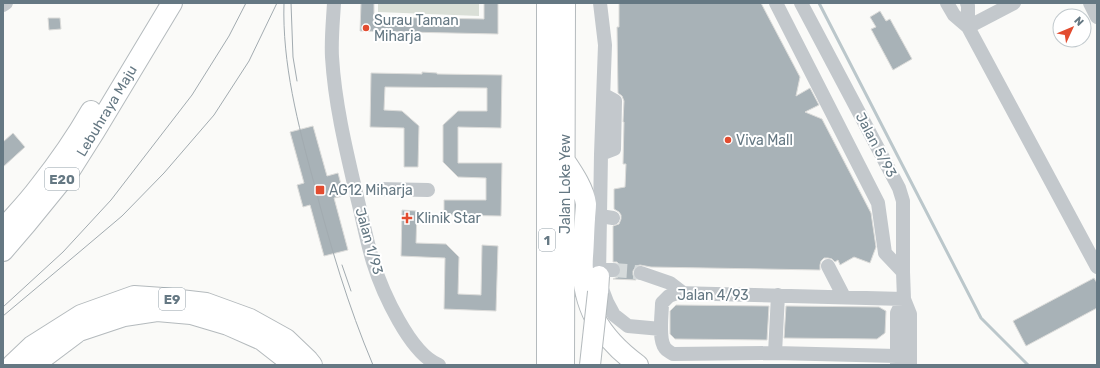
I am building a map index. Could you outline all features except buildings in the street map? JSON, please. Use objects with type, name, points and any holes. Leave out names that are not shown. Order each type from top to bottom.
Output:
[{"type":"highway","name":"Lebuhraya Maju","points":[[3,251],[71,169],[95,131],[108,95],[156,3]]},
{"type":"highway","name":"Lebuhraya Maju","points":[[3,229],[39,188],[82,126],[108,95],[172,3]]},
{"type":"highway","name":"Jalan Loke Yew","points":[[547,365],[548,3]]},
{"type":"highway","name":"Jalan Loke Yew","points":[[564,365],[565,3]]},
{"type":"highway","points":[[565,161],[579,182],[586,204],[583,261],[584,285],[589,305],[602,330],[628,357],[638,365]]},
{"type":"highway","points":[[590,365],[603,277]]},
{"type":"highway","name":"E9","points":[[12,365],[32,346],[81,314],[134,296],[206,303],[250,319],[286,339],[312,365]]},
{"type":"highway","points":[[34,365],[79,331],[124,316],[157,312],[191,314],[228,325],[262,340],[285,358],[290,365]]},
{"type":"street","points":[[3,6],[6,3]]},
{"type":"street","name":"Jalan 1/93","points":[[334,3],[331,43],[337,98],[346,149],[374,263],[389,301],[423,361],[439,365]]},
{"type":"street","points":[[600,3],[606,45]]},
{"type":"street","points":[[610,3],[606,45],[601,154],[607,217],[602,288],[614,315],[628,326],[661,329]]},
{"type":"street","points":[[776,3],[878,203],[885,253],[903,272]]},
{"type":"street","name":"Jalan 5/93","points":[[801,3],[899,188],[903,201],[904,299],[910,314],[910,365]]},
{"type":"street","points":[[947,3],[954,15],[968,27],[1097,267]]},
{"type":"street","points":[[967,3],[968,27]]},
{"type":"street","points":[[968,27],[1014,3]]},
{"type":"street","points":[[1090,3],[1097,17]]},
{"type":"street","points":[[857,178],[881,224]]},
{"type":"street","points":[[378,188],[428,190]]},
{"type":"street","points":[[828,266],[844,297]]},
{"type":"street","points":[[641,273],[670,282],[683,293]]},
{"type":"street","name":"Jalan 4/93","points":[[897,361],[774,353],[673,354],[665,349],[662,343],[662,303],[669,296],[676,293],[904,299]]},
{"type":"street","points":[[774,353],[778,295]]},
{"type":"street","name":"Jalan 5/93","points":[[897,361],[897,313],[904,299]]},
{"type":"shaded area","points":[[378,3],[479,3],[479,16],[378,12]]},
{"type":"waterway","points":[[819,3],[981,318],[1028,365]]},
{"type":"tunnel","points":[[613,270],[641,273]]},
{"type":"tram line","points":[[3,307],[63,252],[111,200],[192,95],[229,36],[246,3]]},
{"type":"tram line","points":[[3,316],[122,216],[164,173],[214,115],[249,61],[277,3]]},
{"type":"tram line","points":[[284,3],[284,26],[288,71],[302,139],[340,275],[355,320],[373,365]]},
{"type":"tram line","points":[[291,3],[293,57],[297,81]]},
{"type":"tram line","points":[[342,265],[351,291]]},
{"type":"place","name":"Surau Taman Miharja","points":[[366,28]]},
{"type":"place","name":"Viva Mall","points":[[728,140]]},
{"type":"place","name":"AG12 Miharja","points":[[320,190]]},
{"type":"place","name":"Klinik Star","points":[[407,218]]}]
